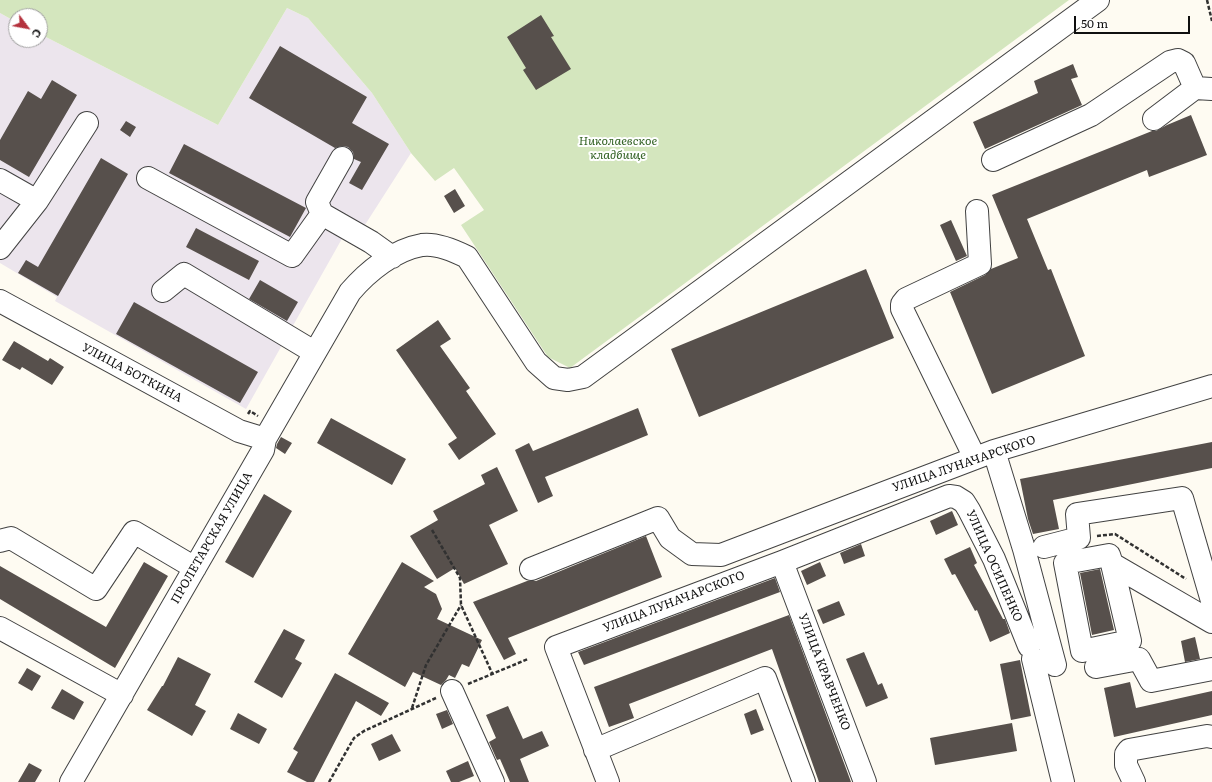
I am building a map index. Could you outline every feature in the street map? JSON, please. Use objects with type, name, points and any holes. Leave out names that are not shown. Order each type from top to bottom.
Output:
[{"type":"street","name":"ПРОЛЕТАРСКАЯ УЛИЦА","points":[[71,782],[263,450],[269,432],[314,352],[350,292],[360,280],[403,251],[423,245],[450,249],[467,257],[536,362],[554,378],[568,380],[583,377],[1098,0]]},
{"type":"street","points":[[993,160],[1091,115],[1170,62],[1178,60],[1184,63],[1203,89],[1154,119]]},
{"type":"street","points":[[0,248],[37,201],[86,123]]},
{"type":"street","points":[[342,158],[317,202],[322,214],[371,242],[392,257]]},
{"type":"street","points":[[148,178],[292,256],[322,214]]},
{"type":"street","points":[[0,180],[37,201]]},
{"type":"street","points":[[977,211],[980,264],[906,299],[902,304],[902,309],[984,455],[1024,549],[1054,665]]},
{"type":"street","points":[[162,291],[184,274],[314,352]]},
{"type":"street","name":"УЛИЦА БОТКИНА","points":[[0,302],[239,431],[269,432]]},
{"type":"street","name":"УЛИЦА ЛУНАЧАРСКОГО","points":[[531,569],[658,518],[670,538],[692,554],[721,555],[984,455],[1212,386]]},
{"type":"street","name":"УЛИЦА ЛУНАЧАРСКОГО","points":[[595,750],[556,647],[782,562],[949,496]]},
{"type":"street","name":"УЛИЦА ОСИПЕНКО","points":[[949,496],[956,497],[964,502],[994,559],[1031,652],[1063,782]]},
{"type":"street","points":[[1044,547],[1079,538],[1077,514],[1182,498],[1211,598]]},
{"type":"street","points":[[0,541],[11,538],[96,589],[134,532],[195,568]]},
{"type":"street","name":"УЛИЦА КРАВЧЕНКО","points":[[782,562],[865,782]]},
{"type":"street","points":[[1112,564],[1212,622]]},
{"type":"street","points":[[0,628],[122,695]]},
{"type":"street","points":[[1096,667],[1139,659],[1152,681],[1212,668]]},
{"type":"street","points":[[608,782],[595,750],[765,678],[804,782]]},
{"type":"street","points":[[452,691],[493,782]]},
{"type":"street","points":[[1134,782],[1126,765],[1126,754],[1129,750],[1207,736],[1212,737]]},
{"type":"path","points":[[1207,0],[1212,21]]},
{"type":"path","points":[[239,431],[250,411],[269,432]]},
{"type":"path","points":[[432,530],[460,578],[461,605],[492,673]]},
{"type":"path","points":[[1079,538],[1115,534],[1211,598]]},
{"type":"path","points":[[412,708],[426,665],[461,605]]},
{"type":"path","points":[[329,782],[354,738],[412,708],[528,659]]},
{"type":"shaded area","points":[[287,8],[308,18],[372,93],[411,153],[363,228],[348,228],[246,409],[55,301],[57,297],[0,263],[0,13],[8,18],[8,48],[48,48],[48,38],[218,125]]},
{"type":"green space","name":"Николаевское кладбище","points":[[0,0],[1069,0],[570,368],[548,357],[461,225],[484,210],[454,168],[435,181],[411,153],[372,93],[308,18],[287,8],[218,125],[48,38],[48,8],[8,8],[8,18],[0,13]]},
{"type":"building","points":[[541,15],[554,36],[551,37],[571,69],[536,90],[523,70],[526,68],[507,37]]},
{"type":"building","points":[[280,46],[367,97],[352,123],[389,144],[362,190],[349,183],[361,162],[354,159],[353,152],[348,147],[342,146],[335,148],[249,98]]},
{"type":"building","points":[[1073,64],[1078,77],[1071,79],[1082,105],[985,149],[973,122],[1038,93],[1034,81]]},
{"type":"building","points":[[52,80],[77,95],[29,177],[0,160],[0,140],[28,91],[41,99]]},
{"type":"building","points":[[1191,115],[1207,155],[1149,177],[1147,170],[1027,219],[1048,270],[1051,269],[1085,356],[992,394],[950,292],[985,275],[991,269],[1018,258],[992,195],[1152,131],[1156,131]]},
{"type":"building","points":[[126,121],[136,127],[130,137],[120,130]]},
{"type":"building","points":[[184,144],[306,208],[290,237],[169,173]]},
{"type":"building","points":[[101,158],[128,174],[58,296],[18,273],[26,260],[38,267]]},
{"type":"building","points":[[455,189],[465,206],[454,213],[444,196]]},
{"type":"building","points":[[951,220],[967,256],[956,261],[940,225]]},
{"type":"building","points":[[196,228],[259,261],[249,280],[186,247]]},
{"type":"building","points":[[866,269],[894,338],[699,417],[671,349]]},
{"type":"building","points":[[260,280],[298,302],[287,321],[249,299]]},
{"type":"building","points":[[134,302],[258,372],[240,403],[116,334]]},
{"type":"building","points":[[438,320],[451,339],[440,346],[470,388],[466,391],[496,434],[459,460],[448,444],[457,438],[396,350]]},
{"type":"building","points":[[14,341],[48,361],[50,358],[64,367],[52,385],[22,367],[20,370],[2,360]]},
{"type":"building","points":[[638,408],[648,435],[545,477],[553,496],[538,503],[515,450],[529,443],[533,451]]},
{"type":"building","points":[[331,418],[406,459],[392,485],[317,443]]},
{"type":"building","points":[[281,437],[292,443],[285,454],[276,448]]},
{"type":"building","points":[[1212,442],[1212,468],[1053,500],[1059,529],[1033,534],[1028,519],[1020,479]]},
{"type":"building","points":[[497,467],[518,511],[489,525],[508,564],[464,584],[455,568],[437,579],[410,536],[438,520],[433,511],[485,484],[481,475]]},
{"type":"building","points":[[264,494],[292,511],[253,578],[225,562]]},
{"type":"building","points":[[952,511],[958,525],[936,535],[930,521]]},
{"type":"building","points":[[646,536],[662,577],[508,638],[516,654],[504,660],[473,602],[527,581],[536,581]]},
{"type":"building","points":[[861,544],[865,556],[844,564],[840,553]]},
{"type":"building","points":[[970,547],[977,563],[974,565],[1003,619],[1005,619],[1010,633],[990,642],[977,610],[975,611],[955,574],[952,575],[944,559]]},
{"type":"building","points":[[144,562],[168,576],[115,668],[0,599],[0,566],[106,627]]},
{"type":"building","points":[[402,562],[434,581],[424,587],[436,594],[442,609],[437,619],[482,640],[469,667],[462,664],[455,678],[449,675],[441,685],[413,672],[405,687],[348,654]]},
{"type":"building","points":[[820,562],[826,576],[807,585],[801,571]]},
{"type":"building","points":[[1100,569],[1114,630],[1092,635],[1080,573]]},
{"type":"building","points":[[775,578],[780,592],[584,665],[578,652]]},
{"type":"building","points":[[839,601],[845,615],[823,624],[817,610]]},
{"type":"building","points":[[789,615],[851,782],[819,782],[772,649],[629,704],[634,718],[609,727],[594,687]]},
{"type":"building","points":[[284,629],[305,640],[295,659],[302,663],[282,698],[254,682]]},
{"type":"building","points":[[1195,637],[1200,659],[1185,662],[1181,641]]},
{"type":"building","points":[[864,652],[878,685],[882,683],[888,698],[866,707],[846,659]]},
{"type":"building","points":[[178,657],[211,674],[195,705],[206,711],[192,736],[147,710],[163,686]]},
{"type":"building","points":[[1020,660],[1031,716],[1011,720],[1000,664]]},
{"type":"building","points":[[27,668],[41,676],[32,691],[18,683]]},
{"type":"building","points":[[335,673],[389,703],[381,716],[356,701],[314,782],[307,782],[287,772],[298,752],[293,749]]},
{"type":"building","points":[[1130,682],[1136,708],[1212,691],[1212,715],[1114,737],[1104,688]]},
{"type":"building","points":[[62,689],[84,702],[74,720],[51,708]]},
{"type":"building","points":[[508,706],[523,739],[542,731],[549,746],[520,759],[529,782],[510,782],[500,759],[497,760],[489,742],[496,738],[486,715]]},
{"type":"building","points":[[756,709],[764,730],[751,735],[744,714]]},
{"type":"building","points":[[447,710],[453,724],[442,729],[436,714]]},
{"type":"building","points":[[238,713],[267,729],[259,744],[230,729]]},
{"type":"building","points":[[1012,723],[1017,751],[935,765],[930,738]]},
{"type":"building","points":[[392,734],[401,751],[379,761],[371,744]]},
{"type":"building","points":[[468,761],[474,776],[459,782],[451,782],[446,771]]},
{"type":"building","points":[[29,763],[42,770],[35,782],[18,782]]}]
